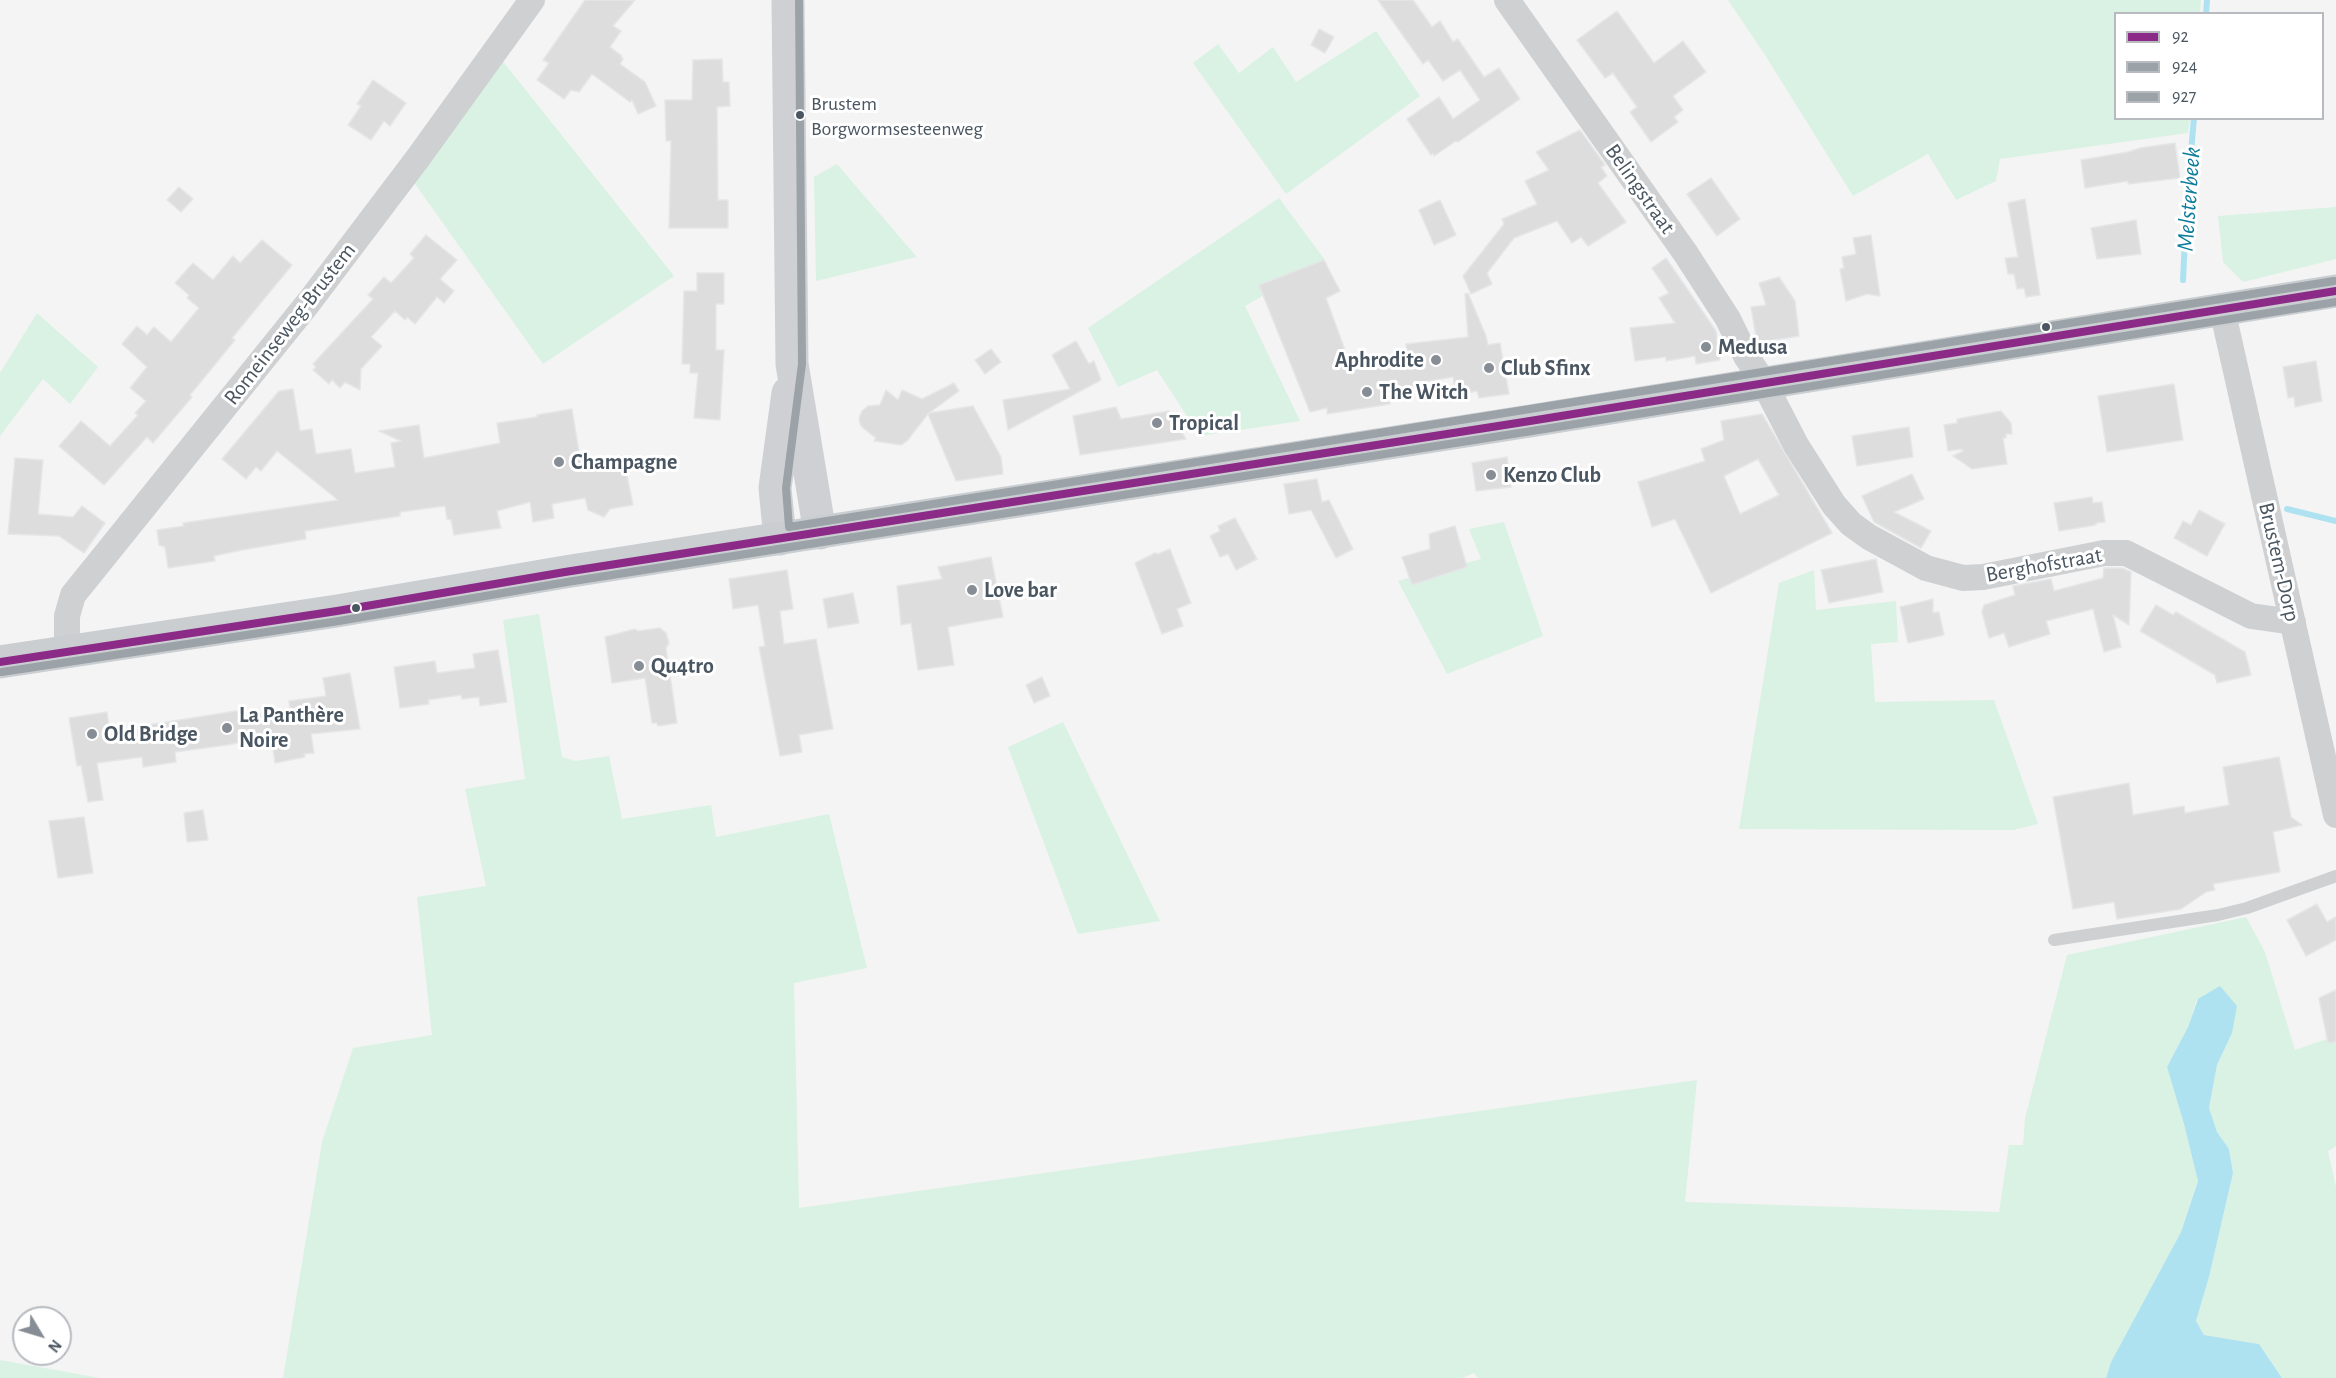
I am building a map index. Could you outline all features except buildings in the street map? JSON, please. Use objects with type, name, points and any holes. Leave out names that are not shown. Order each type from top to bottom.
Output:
[{"type":"main road","points":[[780,539],[775,488],[792,364],[788,0]]},
{"type":"main road","points":[[0,662],[337,611],[566,572],[1764,384],[2336,291]]},
{"type":"main road","points":[[792,364],[820,533]]},
{"type":"street","name":"Romeinseweg-Brustem","points":[[67,651],[67,616],[73,595],[309,302],[418,158],[532,0]]},
{"type":"street","name":"Belingstraat","points":[[1507,0],[1686,254],[1728,319],[1746,356],[1764,384]]},
{"type":"street","name":"Brustem-Dorp","points":[[2222,309],[2336,815]]},
{"type":"street","name":"Berghofstraat","points":[[1764,384],[1796,445],[1834,505],[1851,524],[1869,537],[1926,568],[1963,578],[1983,577],[2103,553],[2126,553],[2251,616],[2293,622]]},
{"type":"lane","points":[[2055,940],[2218,915],[2247,908],[2336,876]]},
{"type":"green space","points":[[1728,0],[2201,0],[2200,12],[2114,12],[2114,120],[2190,120],[2188,133],[2000,159],[1996,181],[1956,200],[1928,154],[1853,196]]},
{"type":"green space","points":[[1376,31],[1420,96],[1286,194],[1193,63],[1218,44],[1239,73],[1273,47],[1296,82]]},
{"type":"green space","points":[[501,59],[674,276],[543,364],[413,181]]},
{"type":"green space","points":[[837,164],[916,257],[816,281],[814,177]]},
{"type":"green space","points":[[1279,198],[1325,260],[1245,306],[1300,421],[1200,436],[1157,370],[1118,387],[1088,328]]},
{"type":"green space","points":[[2336,207],[2336,259],[2243,282],[2223,262],[2218,216]]},
{"type":"green space","points":[[37,313],[98,367],[70,404],[43,379],[0,436],[0,373]]},
{"type":"green space","points":[[1504,522],[1543,636],[1447,674],[1398,581],[1481,559],[1469,529]]},
{"type":"green space","points":[[1814,570],[1816,610],[1896,601],[1898,642],[1871,644],[1875,702],[1994,700],[2038,824],[2013,830],[1739,829],[1779,583]]},
{"type":"green space","points":[[539,614],[562,757],[575,761],[609,756],[622,819],[711,805],[716,837],[829,814],[867,968],[794,983],[799,1208],[1697,1080],[1685,1202],[1999,1212],[2009,1145],[2023,1145],[2025,1118],[2067,955],[2246,917],[2265,952],[2295,1050],[2336,1036],[2336,1146],[2328,1151],[2336,1187],[2336,1378],[2282,1378],[2259,1344],[2204,1335],[2196,1321],[2209,1277],[2233,1173],[2229,1149],[2217,1132],[2209,1108],[2217,1065],[2232,1033],[2197,999],[2188,1027],[2167,1067],[2198,1180],[2181,1232],[2111,1362],[2106,1378],[1478,1378],[1474,1373],[1462,1378],[283,1378],[322,1142],[353,1048],[432,1035],[417,897],[486,886],[465,789],[525,779],[503,620]]},
{"type":"green space","points":[[1063,722],[1160,921],[1078,934],[1008,747]]},
{"type":"green space","points":[[0,1360],[12,1362],[12,1366],[33,1366],[100,1378],[0,1378]]},
{"type":"water","points":[[2220,986],[2237,1006],[2232,1033],[2217,1065],[2209,1108],[2217,1132],[2229,1149],[2233,1173],[2209,1277],[2196,1321],[2204,1335],[2259,1344],[2282,1378],[2106,1378],[2111,1362],[2181,1232],[2198,1181],[2167,1067],[2188,1027],[2198,999]]},
{"type":"waterway","name":"Melsterbeek","points":[[2206,12],[2207,0]]},
{"type":"waterway","name":"Melsterbeek","points":[[2183,280],[2194,120]]},
{"type":"waterway","name":"Melsterbeek","points":[[2287,509],[2336,521]]},
{"type":"transit line","name":"927","points":[[799,0],[802,364],[786,488],[789,527],[2334,281]]},
{"type":"transit line","name":"92","points":[[0,662],[337,611],[565,572],[1530,421],[2336,291]]},
{"type":"transit line","name":"924","points":[[2,672],[339,621],[567,582],[2336,302]]},
{"type":"place","name":"Brustem Borgwormsesteenweg","points":[[800,115]]},
{"type":"place","name":"Medusa","points":[[1706,347]]},
{"type":"place","name":"Aphrodite","points":[[1436,360]]},
{"type":"place","name":"Club Sfinx","points":[[1489,368]]},
{"type":"place","name":"The Witch","points":[[1367,392]]},
{"type":"place","name":"Tropical","points":[[1157,423]]},
{"type":"place","name":"Champagne","points":[[559,462]]},
{"type":"place","name":"Kenzo Club","points":[[1491,475]]},
{"type":"place","name":"Love bar","points":[[972,590]]},
{"type":"place","name":"Qu4tro","points":[[639,666]]},
{"type":"place","name":"La Panthère Noire","points":[[227,728]]},
{"type":"place","name":"Old Bridge","points":[[92,734]]}]
